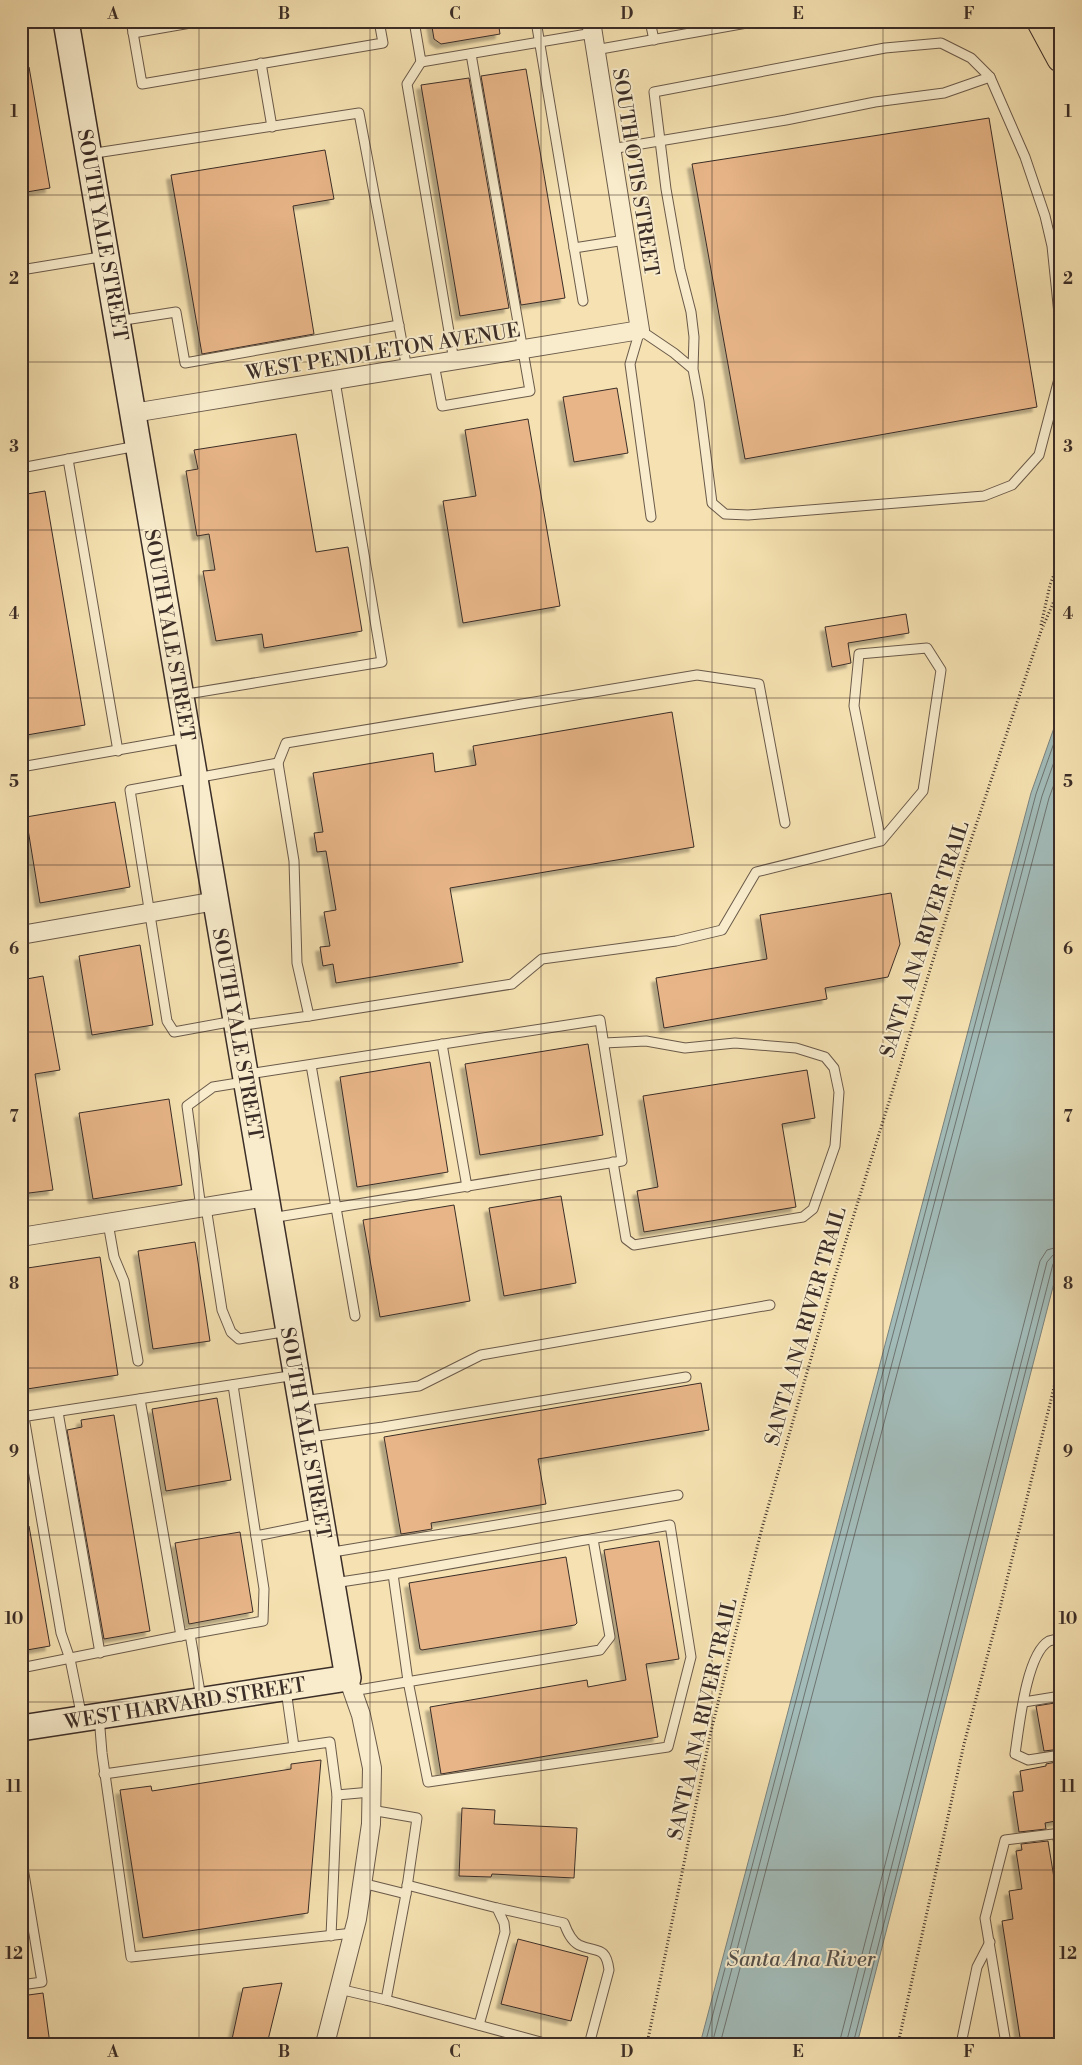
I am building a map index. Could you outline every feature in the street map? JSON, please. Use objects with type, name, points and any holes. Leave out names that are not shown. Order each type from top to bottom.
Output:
[{"type":"main road","points":[[1041,21],[1061,58]]},
{"type":"street","name":"SOUTH YALE STREET","points":[[70,22],[106,256],[296,1375],[350,1685],[361,1715],[372,1768],[371,1824],[362,1883],[353,1933],[326,2044]]},
{"type":"street","name":"SOUTH OTIS STREET","points":[[593,35],[640,330]]},
{"type":"street","name":"WEST PENDLETON AVENUE","points":[[133,413],[640,330]]},
{"type":"street","points":[[21,935],[216,901]]},
{"type":"street","points":[[21,1237],[204,1208],[268,1208]]},
{"type":"street","name":"WEST HARVARD STREET","points":[[21,1728],[286,1688],[350,1685]]},
{"type":"lane","points":[[131,21],[142,84],[383,43],[379,21]]},
{"type":"lane","points":[[133,33],[202,21]]},
{"type":"lane","points":[[414,21],[420,62],[407,84],[454,361]]},
{"type":"lane","points":[[536,21],[582,301]]},
{"type":"lane","points":[[650,21],[654,40]]},
{"type":"lane","points":[[420,62],[593,35],[654,40],[758,21]]},
{"type":"lane","points":[[941,42],[971,58],[990,77],[1025,158],[1052,246],[1059,314],[1059,380],[1039,455],[1012,485],[984,496],[748,515],[725,514],[712,503],[693,369],[694,338],[691,312],[674,234],[654,92],[885,48],[941,42]]},
{"type":"lane","points":[[434,364],[442,406],[530,391],[471,54]]},
{"type":"lane","points":[[261,64],[272,127]]},
{"type":"lane","points":[[611,149],[786,120],[875,102],[944,93],[990,77]]},
{"type":"lane","points":[[89,154],[359,113],[407,369]]},
{"type":"lane","points":[[574,248],[626,240]]},
{"type":"lane","points":[[21,270],[106,256]]},
{"type":"lane","points":[[117,321],[176,312],[185,363],[398,325]]},
{"type":"lane","points":[[651,517],[630,364],[640,330],[674,353],[693,369]]},
{"type":"lane","points":[[181,695],[382,662],[335,381]]},
{"type":"lane","points":[[21,468],[138,446]]},
{"type":"lane","points":[[68,460],[118,751]]},
{"type":"lane","points":[[278,763],[130,790],[167,1021],[174,1032],[309,1016],[512,984],[542,959],[676,941],[722,930],[756,872],[881,841],[924,791],[941,670],[926,648],[859,654],[854,706],[881,841]]},
{"type":"lane","points":[[309,1016],[297,963],[294,861],[278,763],[286,743],[697,675],[759,684],[785,823]]},
{"type":"lane","points":[[21,767],[188,738]]},
{"type":"lane","points":[[268,1208],[336,1208],[622,1161],[600,1020],[311,1064],[214,1087],[187,1106],[222,1310],[231,1332],[239,1339],[289,1331]]},
{"type":"lane","points":[[604,1043],[646,1041],[685,1048],[735,1044],[796,1048],[825,1057],[834,1068],[839,1092],[835,1146],[813,1209],[803,1218],[634,1245],[626,1239],[613,1162]]},
{"type":"lane","points":[[442,1044],[467,1187]]},
{"type":"lane","points":[[311,1064],[355,1316]]},
{"type":"lane","points":[[108,1223],[114,1257],[124,1281],[138,1361]]},
{"type":"lane","points":[[301,1401],[419,1386],[481,1356],[770,1306]]},
{"type":"lane","points":[[296,1375],[23,1417],[61,1633],[90,1718],[104,1774],[131,1957],[353,1933]]},
{"type":"lane","points":[[307,1438],[686,1377]]},
{"type":"lane","points":[[21,1668],[263,1621],[264,1589],[233,1385]]},
{"type":"lane","points":[[140,1400],[185,1635],[202,1701]]},
{"type":"lane","points":[[58,1412],[100,1652]]},
{"type":"lane","points":[[327,1553],[678,1495]]},
{"type":"lane","points":[[256,1536],[322,1523]]},
{"type":"lane","points":[[332,1583],[670,1525],[692,1657],[668,1747],[428,1782],[408,1681],[393,1574]]},
{"type":"lane","points":[[350,1685],[408,1681],[600,1650],[610,1637],[593,1539]]},
{"type":"lane","points":[[1061,1639],[1050,1641],[1038,1653],[1028,1678],[1015,1754],[1028,1760],[1061,1755]]},
{"type":"lane","points":[[286,1688],[294,1746]]},
{"type":"lane","points":[[1024,1702],[1061,1696]]},
{"type":"lane","points":[[104,1774],[330,1742],[337,1794],[331,1936]]},
{"type":"lane","points":[[337,1794],[371,1801],[417,1818],[406,1894],[386,2000]]},
{"type":"lane","points":[[1006,2044],[986,1918],[1005,1840],[1059,1834],[1061,1854]]},
{"type":"lane","points":[[21,1856],[42,1982],[21,1985]]},
{"type":"lane","points":[[362,1883],[406,1894]]},
{"type":"lane","points":[[407,1885],[564,1923],[569,1935],[578,1945],[598,1950],[608,1960],[609,1970],[590,2041],[587,2044]]},
{"type":"lane","points":[[479,2025],[505,1932],[504,1923],[497,1908]]},
{"type":"lane","points":[[961,2044],[977,1967],[990,1942]]},
{"type":"lane","points":[[339,1989],[548,2044]]},
{"type":"path","name":"SANTA ANA RIVER TRAIL","points":[[1041,631],[1043,612],[1050,585],[1061,557]]},
{"type":"path","name":"SANTA ANA RIVER TRAIL","points":[[647,2044],[711,1731],[762,1528],[834,1279],[961,870],[1041,631],[1061,585]]},
{"type":"path","points":[[898,2044],[964,1744],[999,1612],[1061,1359]]},
{"type":"water","name":"Santa Ana River","points":[[1061,708],[1061,1256],[857,2044],[700,2044],[1031,793]]},
{"type":"building","points":[[431,21],[498,21],[500,34],[441,44],[434,39]]},
{"type":"building","points":[[29,67],[50,188],[21,193],[21,68]]},
{"type":"building","points":[[526,69],[565,298],[521,305],[481,76]]},
{"type":"building","points":[[469,78],[509,308],[460,316],[421,85]]},
{"type":"building","points":[[989,118],[1037,407],[745,459],[692,164]]},
{"type":"building","points":[[325,150],[334,199],[293,206],[314,334],[202,354],[171,175]]},
{"type":"building","points":[[617,388],[628,453],[574,462],[563,397]]},
{"type":"building","points":[[528,419],[560,606],[463,623],[443,501],[476,496],[465,430]]},
{"type":"building","points":[[296,434],[316,552],[348,547],[362,631],[264,648],[262,634],[216,641],[203,571],[215,570],[209,534],[197,536],[186,471],[198,469],[194,450]]},
{"type":"building","points":[[45,491],[85,725],[21,736],[21,495]]},
{"type":"building","points":[[906,614],[909,633],[848,643],[851,663],[832,667],[825,627]]},
{"type":"building","points":[[672,712],[694,847],[450,888],[463,962],[336,983],[333,964],[323,966],[320,947],[330,946],[324,912],[336,910],[326,851],[317,852],[314,833],[323,832],[313,773],[433,753],[435,772],[476,765],[473,746]]},
{"type":"building","points":[[115,802],[130,887],[40,903],[26,817]]},
{"type":"building","points":[[891,893],[900,944],[888,977],[825,988],[827,999],[664,1028],[656,978],[767,959],[760,915]]},
{"type":"building","points":[[140,945],[153,1025],[92,1035],[79,956]]},
{"type":"building","points":[[43,976],[60,1070],[35,1074],[53,1190],[21,1194],[21,980]]},
{"type":"building","points":[[588,1044],[603,1135],[480,1155],[465,1064]]},
{"type":"building","points":[[430,1062],[448,1172],[357,1187],[340,1077]]},
{"type":"building","points":[[807,1070],[815,1118],[782,1124],[796,1207],[644,1232],[637,1191],[658,1187],[643,1096]]},
{"type":"building","points":[[169,1099],[182,1185],[93,1199],[79,1113]]},
{"type":"building","points":[[561,1196],[576,1283],[504,1296],[489,1208]]},
{"type":"building","points":[[454,1205],[470,1301],[380,1317],[363,1220]]},
{"type":"building","points":[[195,1242],[210,1341],[153,1349],[138,1251]]},
{"type":"building","points":[[100,1257],[118,1375],[27,1389],[21,1354],[21,1269]]},
{"type":"building","points":[[701,1383],[709,1430],[538,1459],[546,1504],[431,1523],[432,1529],[401,1534],[384,1437]]},
{"type":"building","points":[[217,1398],[231,1480],[166,1491],[152,1409]]},
{"type":"building","points":[[114,1415],[150,1631],[104,1639],[67,1430],[82,1427],[81,1420]]},
{"type":"building","points":[[29,1526],[50,1646],[21,1651],[21,1527]]},
{"type":"building","points":[[240,1532],[253,1612],[189,1624],[175,1543]]},
{"type":"building","points":[[659,1541],[679,1659],[646,1664],[658,1737],[441,1774],[430,1707],[587,1680],[588,1687],[626,1680],[604,1550]]},
{"type":"building","points":[[566,1557],[577,1623],[575,1625],[420,1649],[409,1583]]},
{"type":"building","points":[[1061,1702],[1061,1749],[1044,1751],[1036,1706]]},
{"type":"building","points":[[321,1760],[308,1913],[143,1938],[120,1790],[151,1786],[152,1791],[291,1769],[291,1764]]},
{"type":"building","points":[[1061,1761],[1061,1820],[1045,1823],[1046,1829],[1019,1832],[1013,1792],[1023,1791],[1020,1771]]},
{"type":"building","points":[[462,1808],[495,1810],[494,1824],[577,1828],[574,1878],[492,1874],[491,1877],[459,1876]]},
{"type":"building","points":[[1048,1841],[1061,1921],[1061,2044],[1021,2044],[1002,1921],[1013,1919],[1009,1891],[1022,1889],[1016,1851],[1022,1850],[1021,1844]]},
{"type":"building","points":[[518,1939],[588,1957],[571,2021],[501,2004]]},
{"type":"building","points":[[282,1983],[267,2044],[231,2044],[243,1988]]},
{"type":"building","points":[[43,1993],[50,2044],[21,2044],[21,1996]]}]
